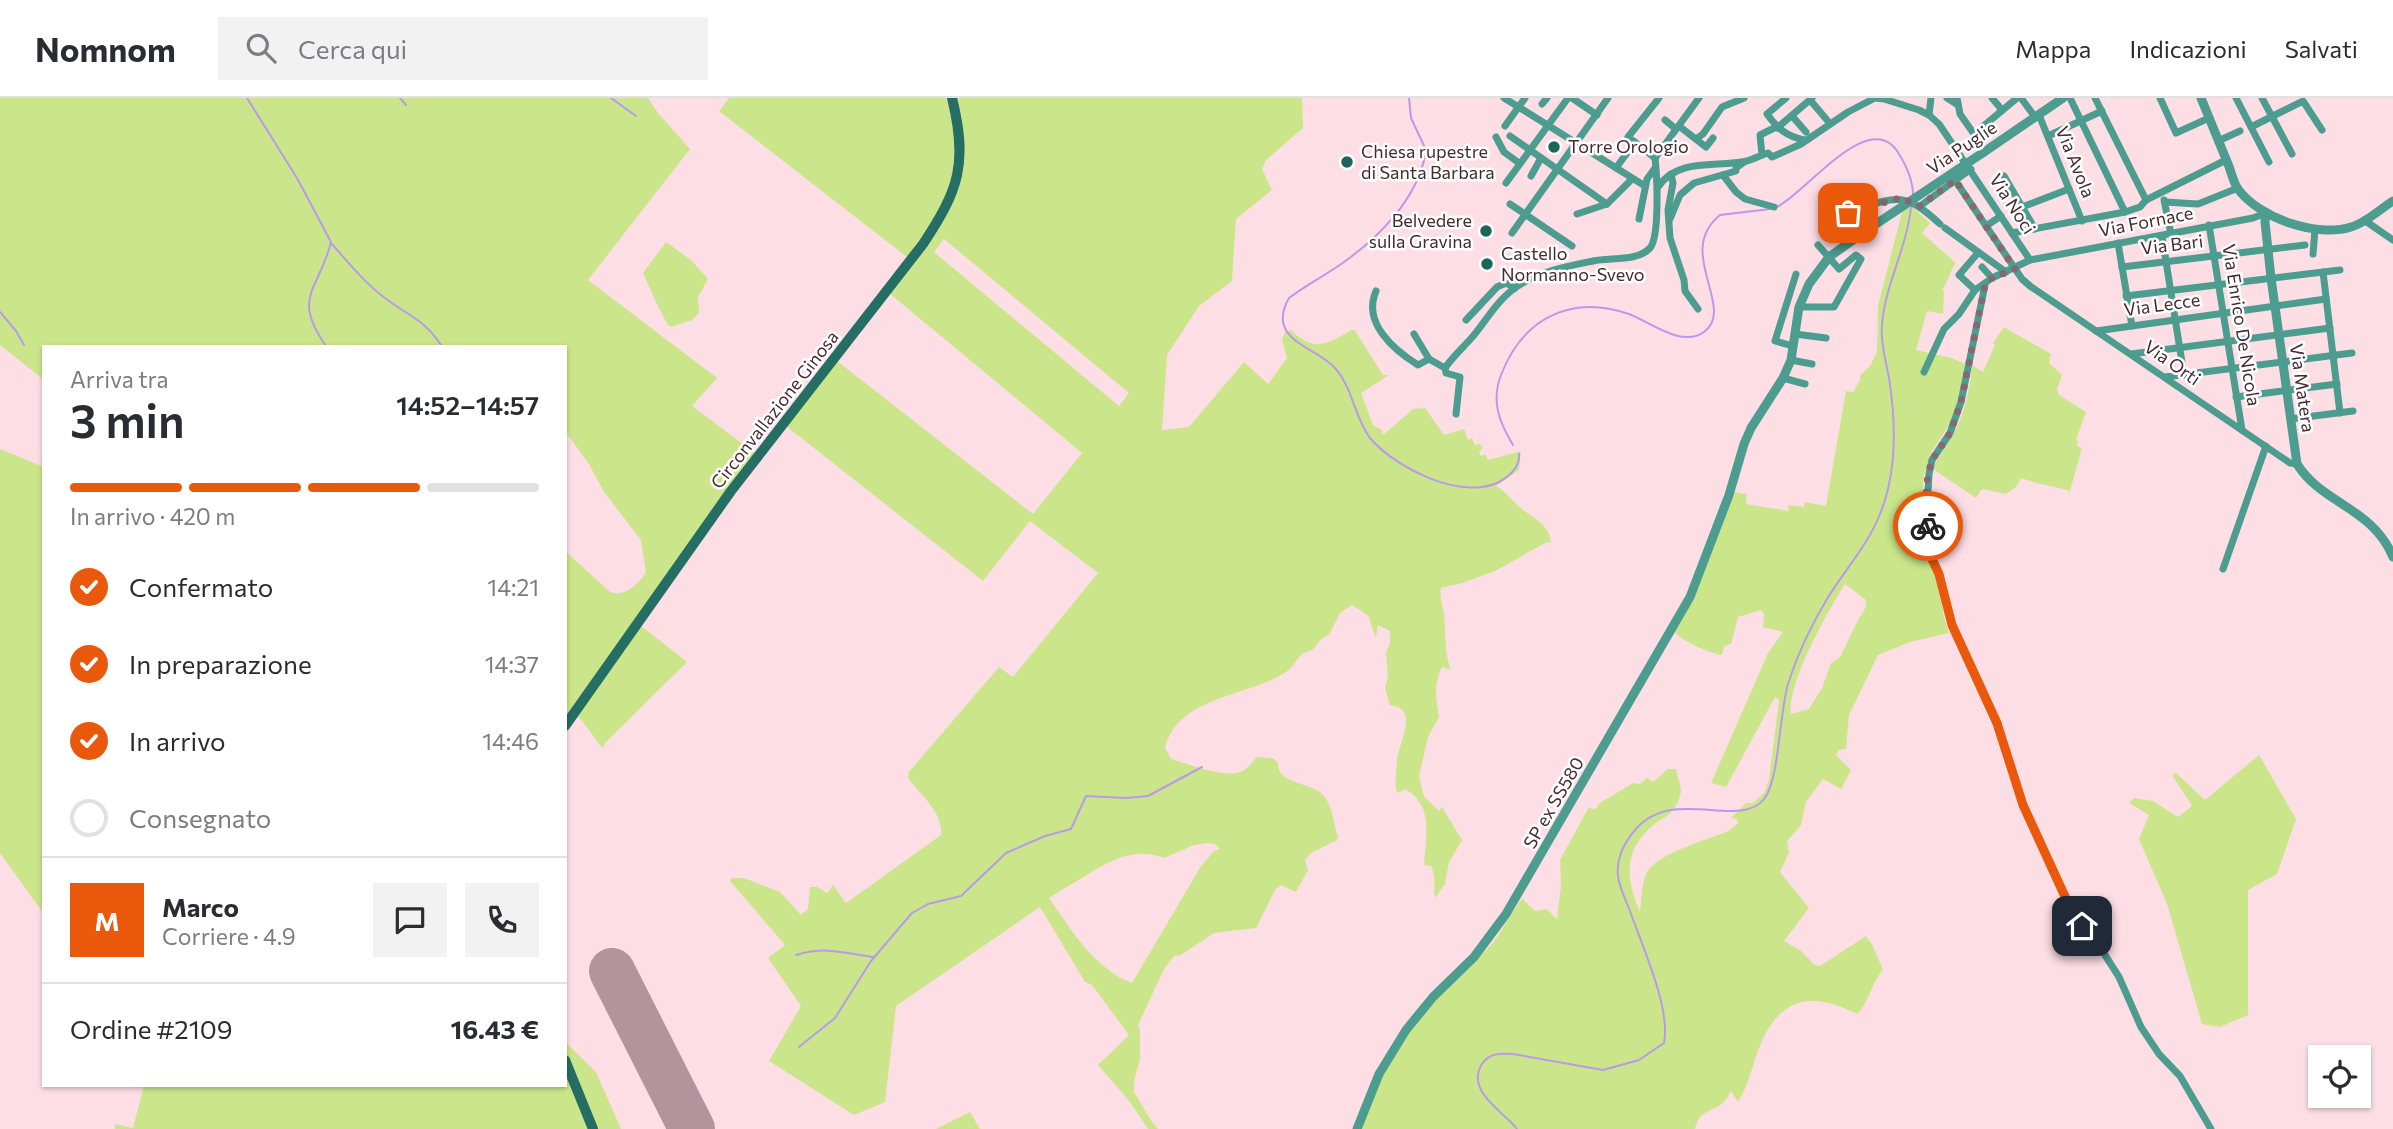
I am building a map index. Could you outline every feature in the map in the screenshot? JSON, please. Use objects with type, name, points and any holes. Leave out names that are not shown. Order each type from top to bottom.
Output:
[{"type":"main road","name":"Circonvallazione Ginosa","points":[[567,723],[731,491],[923,244],[944,212],[957,181],[960,153],[958,124],[952,98]]},
{"type":"main road","points":[[567,1065],[593,1129]]},
{"type":"street","points":[[1504,98],[1645,187]]},
{"type":"street","points":[[1505,126],[1525,98]]},
{"type":"street","points":[[1507,183],[1547,125],[1570,98],[1597,115]]},
{"type":"street","points":[[1512,233],[1608,98]]},
{"type":"street","points":[[1616,168],[1631,139],[1660,98]]},
{"type":"street","points":[[1639,219],[1647,179],[1699,98]]},
{"type":"street","points":[[1696,139],[1703,134],[1722,107],[1744,98]]},
{"type":"street","points":[[1786,98],[1767,114],[1777,127],[1805,136]]},
{"type":"street","points":[[1670,219],[1679,195],[1694,183],[1736,171],[1736,168],[1746,161],[1768,153],[1772,157],[1778,155],[1805,136],[1875,98],[1929,115],[1931,98]]},
{"type":"street","points":[[1947,98],[1958,102],[1959,114],[1974,134],[2019,98]]},
{"type":"street","points":[[1992,98],[2002,110]]},
{"type":"street","name":"Via Avola","points":[[2019,98],[2037,116],[2048,136],[2082,220]]},
{"type":"street","name":"Via Puglie","points":[[1737,468],[1751,428],[1783,378],[1791,359],[1799,307],[1809,284],[1829,257],[2063,98]]},
{"type":"street","points":[[2070,98],[2124,212]]},
{"type":"street","points":[[2095,98],[2146,200]]},
{"type":"street","points":[[2160,98],[2176,134],[2209,118]]},
{"type":"street","points":[[2201,98],[2238,188],[2266,213],[2295,225],[2315,229],[2353,227],[2393,201]]},
{"type":"street","points":[[2236,98],[2269,162]]},
{"type":"street","points":[[2262,98],[2292,154]]},
{"type":"street","points":[[1762,155],[1760,135],[1777,127],[1811,99],[1827,120]]},
{"type":"street","points":[[2251,127],[2303,101],[2322,131]]},
{"type":"street","points":[[2048,136],[2102,111]]},
{"type":"street","name":"Via Noci","points":[[1929,115],[1939,124],[1971,169],[2031,260]]},
{"type":"street","points":[[1791,116],[1805,136]]},
{"type":"street","points":[[1665,120],[1706,147],[1713,138]]},
{"type":"street","points":[[2218,141],[2240,131]]},
{"type":"street","points":[[1510,136],[1607,204]]},
{"type":"street","points":[[1496,137],[1504,152],[1519,163]]},
{"type":"street","points":[[1445,368],[1457,351],[1515,288],[1553,270],[1596,260],[1637,255],[1648,249],[1656,234],[1656,164],[1631,139]]},
{"type":"street","points":[[1531,176],[1541,158]]},
{"type":"street","points":[[2012,233],[2140,207],[2146,200],[2226,160]]},
{"type":"street","points":[[1658,187],[1663,179],[1671,174],[1698,164],[1746,161]]},
{"type":"street","points":[[1917,204],[1971,169]]},
{"type":"street","points":[[1671,174],[1673,183],[1668,200],[1670,238],[1685,291],[1698,309]]},
{"type":"street","points":[[1723,175],[1741,197],[1774,207]]},
{"type":"street","points":[[2004,176],[2035,229]]},
{"type":"street","points":[[1577,214],[1607,204],[1632,179]]},
{"type":"street","name":"Via Orti","points":[[1955,180],[2015,269],[2030,286],[2290,463],[2297,464]]},
{"type":"street","points":[[2165,201],[2198,204],[2238,188]]},
{"type":"street","points":[[2022,207],[2069,189]]},
{"type":"street","points":[[2160,193],[2165,201],[2171,233]]},
{"type":"street","points":[[1848,213],[1900,198],[1917,204],[1942,226],[2006,272]]},
{"type":"street","points":[[1510,204],[1572,246]]},
{"type":"street","name":"Via Fornace","points":[[1992,278],[2031,260],[2253,218],[2266,213]]},
{"type":"street","name":"Via Matera","points":[[2266,213],[2271,278],[2297,464]]},
{"type":"street","points":[[1986,226],[2001,216]]},
{"type":"street","points":[[2364,220],[2393,240]]},
{"type":"street","name":"Via Enrico De Nicola","points":[[2209,225],[2242,430]]},
{"type":"street","points":[[2313,254],[2315,229]]},
{"type":"street","points":[[2162,236],[2184,375]]},
{"type":"street","points":[[2118,243],[2132,326]]},
{"type":"street","points":[[1799,307],[1834,307],[1861,259],[1856,255],[1839,269],[1818,244]]},
{"type":"street","name":"Via Bari","points":[[2122,267],[2305,245]]},
{"type":"street","points":[[1975,290],[1959,275],[1977,254]]},
{"type":"street","points":[[1924,372],[1944,329],[1959,314],[1975,290],[1992,278],[1982,267]]},
{"type":"street","points":[[2126,296],[2340,270]]},
{"type":"street","points":[[2323,272],[2340,413]]},
{"type":"street","points":[[1793,346],[1775,341],[1796,274]]},
{"type":"street","points":[[1466,320],[1497,287],[1506,283],[1515,288]]},
{"type":"street","points":[[1985,285],[1961,402],[1950,433],[1932,460],[1927,484],[1930,547],[1947,610],[1997,723],[2023,805],[2073,914],[2105,955],[2119,977],[2141,1027],[2159,1054],[2180,1076],[2211,1129]]},
{"type":"street","points":[[1376,291],[1373,307],[1377,326],[1392,347],[1418,365],[1429,359]]},
{"type":"street","name":"Via Lecce","points":[[2096,331],[2326,299]]},
{"type":"street","points":[[2131,354],[2330,328]]},
{"type":"street","points":[[1414,334],[1429,359],[1445,368],[1446,373],[1460,377],[1455,414]]},
{"type":"street","points":[[1795,334],[1826,338]]},
{"type":"street","points":[[2165,377],[2352,354]]},
{"type":"street","points":[[1791,359],[1812,364]]},
{"type":"street","points":[[1783,378],[1805,384]]},
{"type":"street","points":[[2236,397],[2337,384]]},
{"type":"street","points":[[2290,419],[2353,411]]},
{"type":"street","points":[[2223,569],[2266,446]]},
{"type":"street","points":[[2297,464],[2308,479],[2357,512],[2377,530],[2393,557]]},
{"type":"street","name":"SP ex SS580","points":[[1357,1129],[1380,1074],[1406,1030],[1433,997],[1474,957],[1512,905],[1690,597],[1737,468]]},
{"type":"green space","points":[[0,98],[648,98],[690,149],[588,280],[717,378],[692,406],[755,453],[567,716],[567,553],[610,592],[626,591],[635,586],[646,573],[641,540],[604,492],[589,464],[567,434],[567,345],[42,345],[42,378],[0,345]]},
{"type":"green space","points":[[729,98],[946,98],[955,125],[954,169],[940,211],[907,257],[719,111]]},
{"type":"green space","points":[[955,98],[1302,98],[1303,128],[1266,160],[1262,169],[1272,190],[1236,219],[1232,281],[1199,306],[1167,355],[1162,430],[1189,427],[1244,362],[1268,384],[1287,358],[1282,340],[1285,332],[1291,330],[1307,342],[1322,344],[1354,329],[1383,375],[1389,375],[1361,393],[1373,425],[1382,430],[1383,435],[1413,409],[1425,408],[1444,435],[1464,429],[1468,440],[1472,438],[1475,445],[1480,444],[1483,448],[1479,452],[1481,456],[1485,454],[1488,460],[1521,451],[1519,470],[1496,486],[1541,523],[1550,537],[1551,543],[1547,542],[1495,571],[1441,588],[1446,650],[1451,670],[1442,667],[1437,680],[1439,717],[1428,737],[1419,776],[1424,797],[1439,811],[1442,807],[1462,840],[1449,862],[1445,884],[1435,898],[1433,871],[1431,866],[1424,865],[1427,833],[1424,813],[1414,796],[1405,789],[1397,793],[1396,789],[1397,759],[1406,719],[1401,709],[1390,705],[1385,688],[1390,631],[1378,625],[1376,637],[1368,616],[1352,605],[1340,613],[1329,635],[1322,638],[1312,650],[1302,654],[1286,672],[1199,707],[1184,717],[1172,731],[1165,748],[1171,759],[1205,770],[1240,772],[1257,757],[1273,758],[1283,775],[1319,791],[1324,796],[1331,810],[1338,837],[1311,853],[1305,860],[1308,870],[1296,892],[1281,885],[1275,890],[1256,928],[1214,933],[1181,955],[1174,956],[1164,969],[1138,1025],[1140,1059],[1134,1081],[1134,1092],[1158,1129],[1148,1129],[1130,1102],[1098,1065],[1129,1035],[1092,985],[1085,982],[1040,907],[896,1006],[885,1102],[854,1115],[769,1061],[801,1006],[768,958],[785,945],[730,881],[731,878],[744,878],[780,892],[801,915],[808,909],[810,887],[817,887],[827,893],[833,885],[846,903],[941,835],[935,812],[909,779],[908,773],[999,667],[1013,677],[1098,573],[1030,521],[983,581],[786,426],[837,361],[1033,514],[1082,453],[889,293],[956,191]],"holes":[[[944,239],[1129,393],[1119,406],[934,252]],[[1215,844],[1220,849],[1214,851],[1201,866],[1132,983],[1119,977],[1095,958],[1049,898],[1101,866],[1121,858],[1142,854],[1164,858],[1194,845]]]},
{"type":"green space","points":[[1911,206],[1930,223],[1922,233],[1956,263],[1942,290],[1943,314],[1927,311],[1916,350],[1965,364],[1962,387],[1951,422],[1931,453],[1924,475],[1922,495],[1924,544],[1937,575],[1949,633],[1910,642],[1878,655],[1849,715],[1846,749],[1839,750],[1836,755],[1851,770],[1841,789],[1823,779],[1806,802],[1801,825],[1787,841],[1789,853],[1780,872],[1809,908],[1784,941],[1820,966],[1866,936],[1873,946],[1883,970],[1865,1003],[1857,1014],[1820,1001],[1808,1001],[1786,1009],[1767,1031],[1738,1102],[1731,1091],[1722,1104],[1701,1116],[1695,1129],[1359,1129],[1392,1053],[1435,1001],[1493,943],[1522,898],[1535,911],[1546,909],[1557,919],[1561,885],[1560,860],[1589,807],[1594,810],[1600,803],[1633,783],[1640,784],[1647,778],[1653,782],[1668,769],[1676,769],[1681,789],[1677,803],[1671,812],[1642,837],[1632,856],[1630,878],[1640,912],[1643,884],[1649,869],[1664,857],[1729,831],[1738,823],[1737,819],[1731,818],[1746,803],[1753,803],[1765,792],[1779,700],[1775,697],[1726,787],[1711,783],[1768,653],[1783,632],[1763,627],[1764,614],[1761,610],[1738,617],[1731,644],[1724,646],[1722,655],[1695,646],[1673,630],[1703,572],[1733,492],[1747,494],[1746,504],[1789,511],[1788,505],[1804,507],[1805,502],[1826,506],[1846,391],[1853,392],[1860,375],[1870,366],[1877,352],[1878,306],[1902,212]],"holes":[[[1845,584],[1866,600],[1866,607],[1840,657],[1831,663],[1822,688],[1809,709],[1791,714],[1791,701],[1802,666],[1819,629]]]},
{"type":"green space","points":[[666,242],[691,260],[708,279],[698,297],[699,313],[692,320],[670,327],[643,273]]},
{"type":"green space","points":[[2004,327],[2051,354],[2049,363],[2062,375],[2057,389],[2059,395],[2086,412],[2076,440],[2077,446],[2082,448],[2070,491],[2021,478],[2016,487],[2006,494],[1982,489],[1976,498],[1933,469],[1960,420],[1972,365],[1983,372],[1995,345],[1993,343]]},
{"type":"green space","points":[[0,449],[42,466],[42,911],[0,853]]},
{"type":"green space","points":[[640,625],[687,662],[604,744],[603,749],[580,718],[575,717]]},
{"type":"green space","points":[[2259,755],[2296,819],[2277,874],[2248,890],[2248,1015],[2220,1027],[2202,1024],[2167,904],[2139,839],[2149,815],[2129,803],[2134,798],[2153,801],[2178,817],[2192,806],[2172,775],[2176,773],[2205,800]]},
{"type":"green space","points":[[567,1044],[596,1072],[621,1129],[597,1129],[567,1055]]},
{"type":"green space","points":[[567,1071],[590,1129],[115,1129],[115,1124],[133,1128],[143,1087],[567,1087]]},
{"type":"green space","points":[[970,1112],[980,1129],[936,1129]]},
{"type":"waterway","points":[[247,98],[297,178],[331,242],[309,304],[310,316],[325,345]]},
{"type":"waterway","points":[[400,98],[406,105]]},
{"type":"waterway","points":[[611,98],[636,116]]},
{"type":"waterway","points":[[1409,98],[1411,118],[1426,150]]},
{"type":"waterway","points":[[1775,208],[1837,158],[1855,146],[1871,140],[1887,141],[1899,154],[1909,174],[1913,195]]},
{"type":"waterway","points":[[1425,156],[1413,188],[1394,216],[1357,252],[1289,298],[1283,312],[1283,324],[1296,341],[1334,367],[1350,393],[1360,421],[1370,438],[1412,470],[1449,484],[1484,487],[1499,482],[1510,474],[1518,463],[1519,454]]},
{"type":"waterway","points":[[1517,1129],[1488,1100],[1478,1083],[1478,1074],[1488,1058],[1513,1054],[1603,1070],[1639,1060],[1664,1043],[1665,1029],[1659,995],[1620,884],[1620,856],[1631,835],[1651,817],[1686,809],[1739,811],[1753,807],[1764,799],[1769,790],[1786,693],[1797,660],[1827,599],[1869,536],[1886,498],[1894,429],[1882,325],[1887,295],[1905,237],[1911,207]]},
{"type":"waterway","points":[[1513,445],[1498,411],[1498,385],[1510,355],[1536,325],[1569,309],[1588,307],[1629,314],[1676,335],[1686,337],[1704,332],[1712,322],[1714,309],[1703,262],[1707,230],[1720,215],[1770,209]]},
{"type":"waterway","points":[[331,243],[373,288],[423,325],[441,345]]},
{"type":"waterway","points":[[0,312],[24,345]]},
{"type":"waterway","points":[[799,1047],[835,1018],[871,961],[912,913],[928,904],[961,896],[1006,853],[1045,836],[1071,829],[1086,796],[1148,796],[1202,767]]},
{"type":"waterway","points":[[796,955],[826,951],[873,957]]},
{"type":"runway","points":[[612,971],[692,1129]]},
{"type":"way so far","points":[[1848,213],[1900,198],[1920,206],[1955,180],[2015,269],[1992,278],[1985,285],[1961,402],[1950,433],[1932,460],[1928,474],[1928,526]]},
{"type":"place","name":"Torre Orologio","points":[[1554,147]]},
{"type":"place","name":"Chiesa rupestre di Santa Barbara","points":[[1347,162]]},
{"type":"place","name":"Belvedere sulla Gravina","points":[[1486,231]]},
{"type":"place","name":"Castello Normanno-Svevo","points":[[1487,264]]},
{"type":"route","points":[[1928,526],[1932,559],[1939,574],[1952,625],[1997,723],[2023,805],[2073,914],[2082,926]]}]
